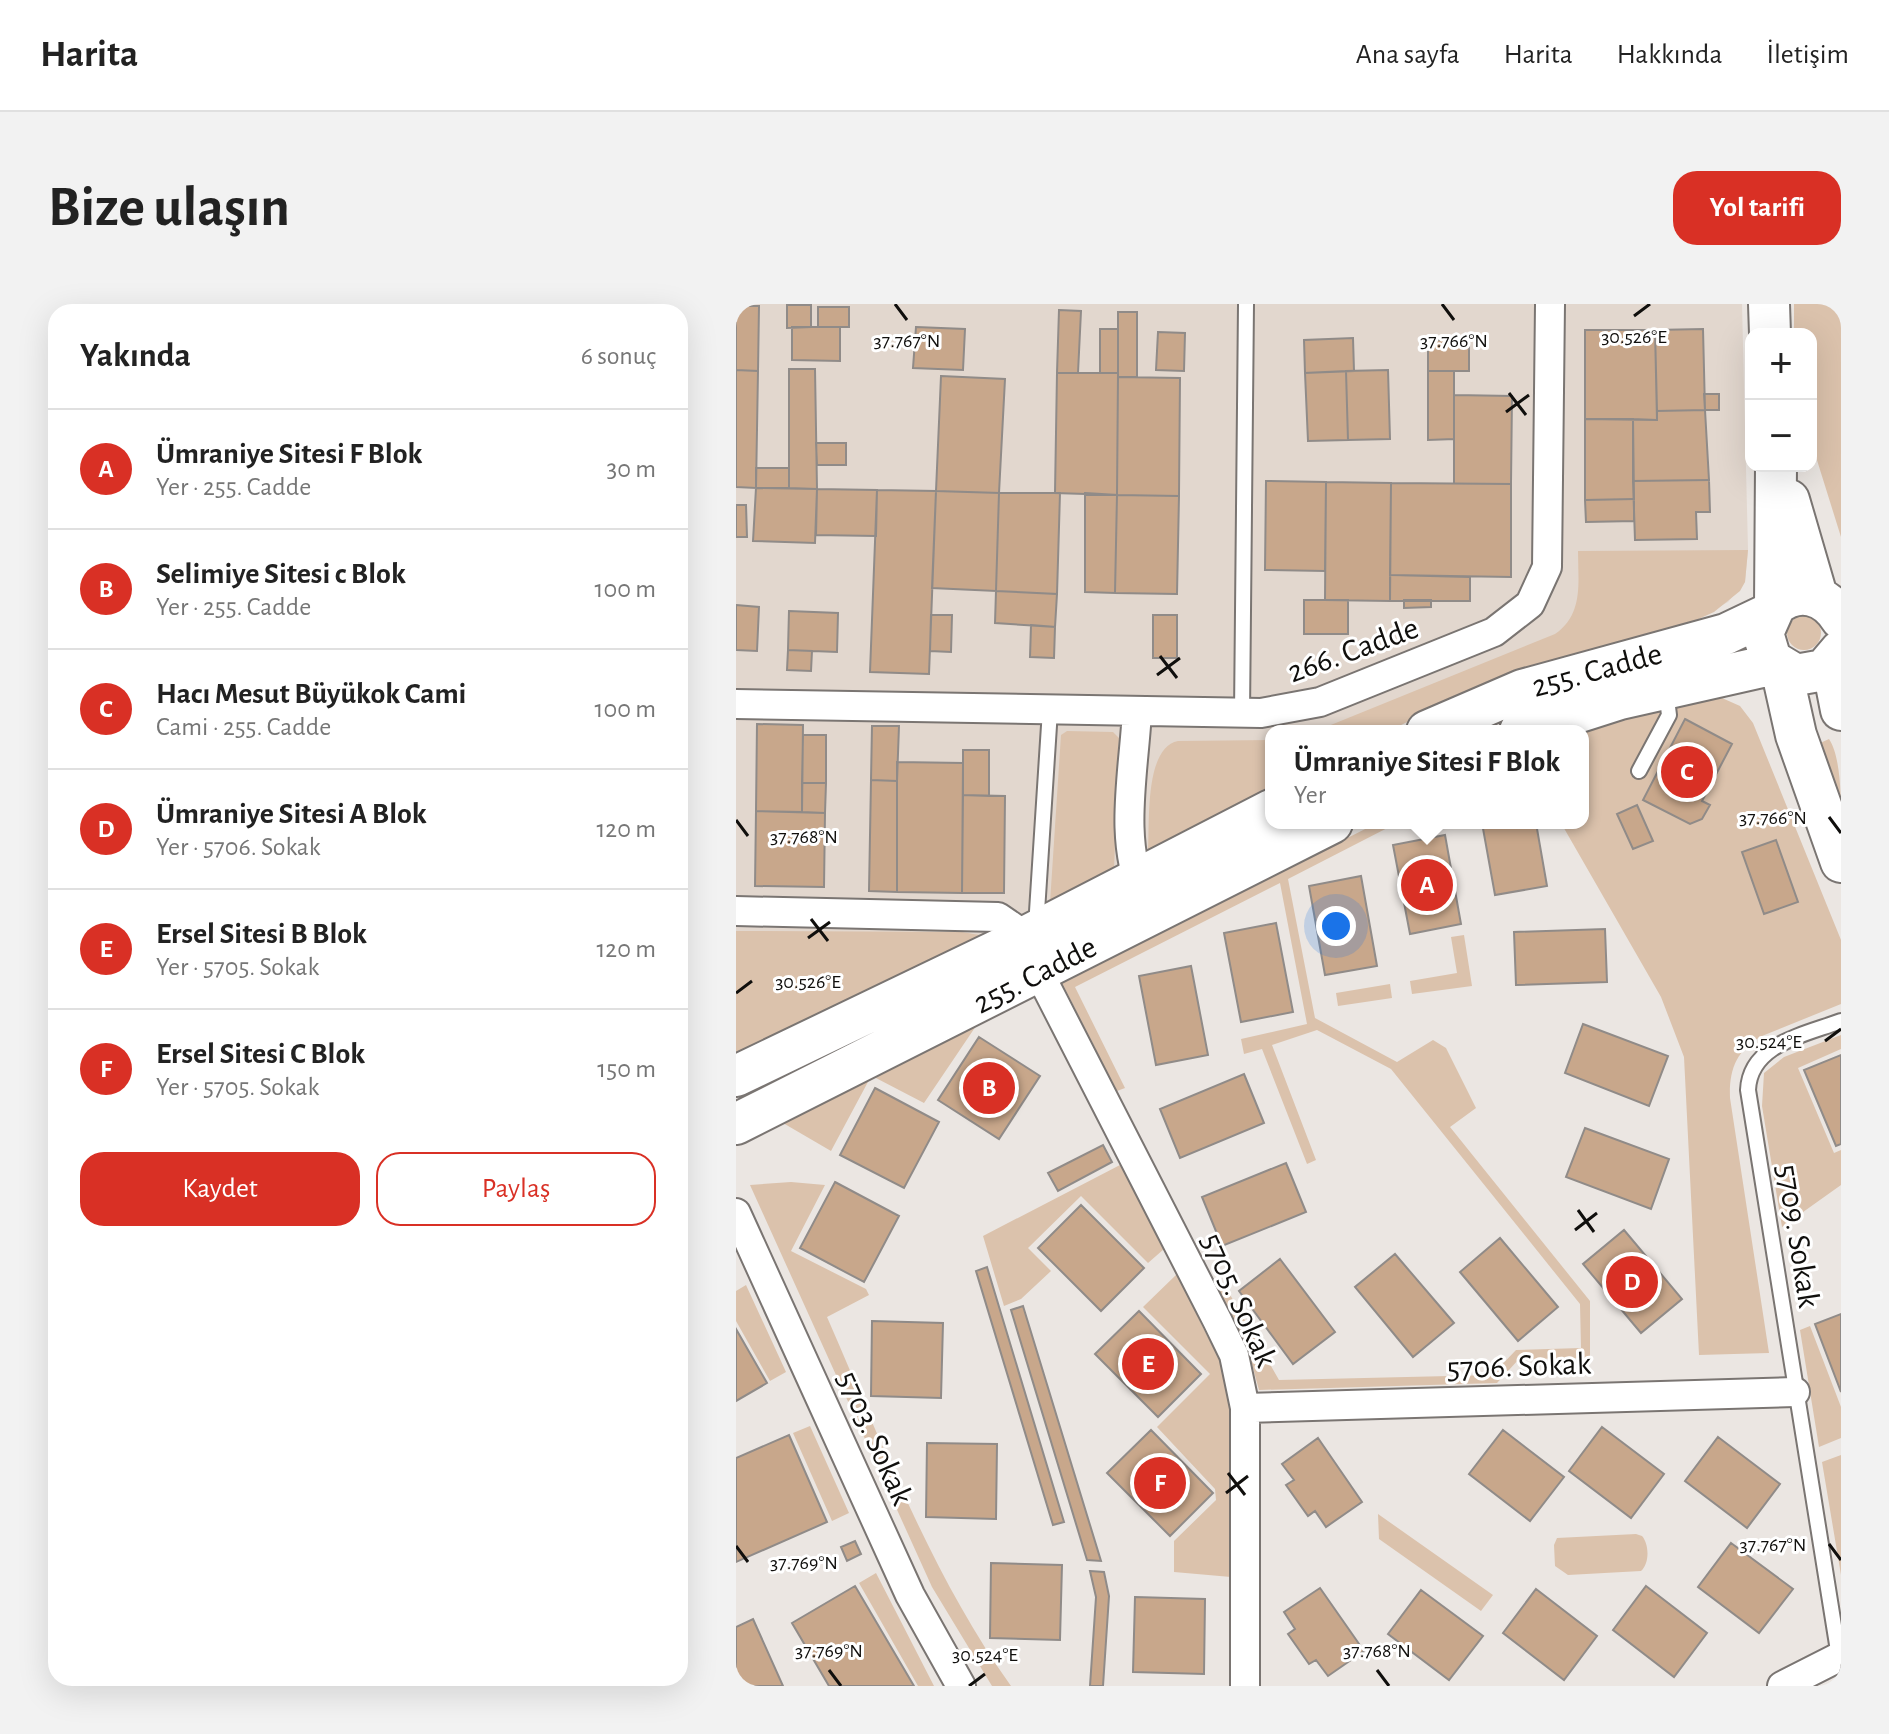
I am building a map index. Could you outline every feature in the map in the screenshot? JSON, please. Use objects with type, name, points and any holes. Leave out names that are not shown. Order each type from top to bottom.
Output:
[{"type":"main road","points":[[1769,304],[1770,328]]},
{"type":"main road","points":[[1778,472],[1771,610],[1763,642],[1778,666],[1796,735],[1841,862]]},
{"type":"main road","points":[[1780,472],[1835,631],[1841,710]]},
{"type":"main road","points":[[1771,610],[1790,596],[1835,631]]},
{"type":"main road","name":"255. Cadde","points":[[1441,725],[1522,690],[1726,634],[1771,610]]},
{"type":"main road","points":[[1778,666],[1806,676],[1835,631]]},
{"type":"main road","name":"255. Cadde","points":[[1537,725],[1666,689],[1778,666]]},
{"type":"main road","name":"255. Cadde","points":[[736,1076],[1028,935],[1265,813]]},
{"type":"main road","name":"255. Cadde","points":[[736,1124],[1039,974],[1320,829]]},
{"type":"street","name":"266. Cadde","points":[[736,704],[1242,714],[1320,702],[1478,639],[1520,615],[1537,594],[1549,551],[1550,304]]},
{"type":"street","points":[[1137,711],[1130,846],[1136,879],[1153,915]]},
{"type":"street","points":[[736,911],[998,917],[1028,935]]},
{"type":"street","name":"5705. Sokak","points":[[1028,935],[1039,974],[1234,1355],[1245,1408],[1245,1686]]},
{"type":"street","name":"5703. Sokak","points":[[736,1213],[910,1595],[961,1686]]},
{"type":"street","name":"5706. Sokak","points":[[1245,1408],[1795,1392]]},
{"type":"street","points":[[1782,1686],[1834,1664]]},
{"type":"lane","points":[[1242,714],[1246,304]]},
{"type":"lane","points":[[1639,771],[1669,715],[1666,689]]},
{"type":"lane","points":[[1028,935],[1050,710]]},
{"type":"lane","name":"5709. Sokak","points":[[1834,1664],[1795,1392],[1749,1109],[1748,1078],[1764,1054],[1841,1021]]},
{"type":"shaded area","points":[[736,304],[1742,304],[1748,550],[1745,582],[1728,602],[1692,622],[1578,657],[1429,711],[1401,725],[1265,725],[1265,793],[1011,923],[736,1054]]},
{"type":"shaded area","points":[[1794,304],[1841,304],[1841,537],[1817,460],[1817,328],[1794,328]]},
{"type":"shaded area","points":[[1748,550],[1745,582],[1740,591],[1714,612],[1692,622],[1578,657],[1429,711],[1401,725],[1331,725],[1555,634],[1571,617],[1575,607],[1578,551]]},
{"type":"shaded area","points":[[1804,616],[1816,621],[1821,633],[1816,645],[1804,650],[1792,645],[1787,633],[1792,621]]},
{"type":"shaded area","points":[[1722,698],[1740,706],[1753,723],[1841,940],[1841,1004],[1753,1042],[1740,1054],[1731,1078],[1730,1098],[1769,1353],[1699,1355],[1684,1057],[1661,997],[1564,829],[1589,829],[1589,729]]},
{"type":"shaded area","points":[[1067,731],[1113,732],[1119,738],[1114,870],[1050,903],[1061,735]]},
{"type":"shaded area","points":[[1829,739],[1838,767],[1841,822],[1818,744]]},
{"type":"shaded area","points":[[1265,740],[1265,793],[1148,852],[1149,806],[1154,772],[1159,757],[1167,747],[1178,741]]},
{"type":"shaded area","points":[[1365,829],[1385,829],[1288,879],[1315,1018],[1397,1062],[1433,1040],[1446,1048],[1476,1108],[1450,1127],[1590,1301],[1590,1358],[1519,1359],[1497,1383],[1259,1390],[1248,1350],[1217,1289],[1225,1286],[1279,1380],[1492,1375],[1516,1350],[1581,1348],[1580,1304],[1391,1069],[1317,1030],[1272,1045],[1316,1160],[1307,1164],[1262,1049],[1244,1054],[1241,1039],[1307,1024],[1280,883],[1075,987],[1125,1088],[1117,1091],[1062,983]]},
{"type":"shaded area","points":[[736,931],[962,932],[985,936],[736,1054]]},
{"type":"shaded area","points":[[1464,935],[1472,986],[1412,994],[1410,981],[1457,973],[1451,937]]},
{"type":"shaded area","points":[[1390,984],[1392,998],[1338,1006],[1336,993]]},
{"type":"shaded area","points":[[976,1026],[924,1103],[874,1077]]},
{"type":"shaded area","points":[[1841,1035],[1841,1049],[1798,1068],[1834,1153],[1841,1150],[1841,1185],[1782,1227],[1762,1106],[1764,1073],[1784,1057]]},
{"type":"shaded area","points":[[869,1080],[831,1151],[783,1123]]},
{"type":"shaded area","points":[[1120,1165],[1164,1249],[1148,1263],[1081,1196],[1028,1248],[1051,1271],[1021,1299],[1004,1306],[983,1236]]},
{"type":"shaded area","points":[[791,1182],[825,1185],[791,1251],[866,1289],[869,1295],[827,1317],[932,1553],[982,1643],[1011,1686],[992,1686],[932,1587],[750,1185]]},
{"type":"shaded area","points":[[1177,1274],[1224,1370],[1231,1407],[1231,1577],[1174,1572],[1174,1541],[1216,1500],[1215,1489],[1157,1427],[1210,1374],[1143,1307]]},
{"type":"shaded area","points":[[746,1285],[786,1372],[770,1381],[736,1321],[736,1291]]},
{"type":"shaded area","points":[[1810,1326],[1841,1407],[1841,1438],[1819,1447],[1800,1330]]},
{"type":"shaded area","points":[[810,1426],[849,1513],[832,1521],[793,1433]]},
{"type":"shaded area","points":[[1841,1455],[1841,1575],[1822,1462]]},
{"type":"shaded area","points":[[1378,1514],[1493,1595],[1481,1611],[1379,1539]]},
{"type":"shaded area","points":[[1642,1536],[1647,1548],[1646,1563],[1641,1571],[1568,1575],[1555,1566],[1554,1545],[1557,1538]]},
{"type":"shaded area","points":[[876,1573],[934,1686],[918,1686],[859,1583]]},
{"type":"building","points":[[787,305],[811,305],[811,327],[787,328]]},
{"type":"building","points":[[736,306],[759,306],[758,371],[736,370]]},
{"type":"building","points":[[818,307],[849,307],[849,327],[818,327]]},
{"type":"building","points":[[1059,310],[1081,311],[1078,373],[1057,373]]},
{"type":"building","points":[[1118,312],[1137,312],[1137,377],[1118,377]]},
{"type":"building","points":[[792,327],[840,327],[840,361],[792,360]]},
{"type":"building","points":[[916,327],[965,329],[963,370],[913,368]]},
{"type":"building","points":[[1100,329],[1118,329],[1118,373],[1100,373]]},
{"type":"building","points":[[1703,329],[1705,410],[1657,411],[1655,330]]},
{"type":"building","points":[[1585,330],[1655,330],[1657,420],[1585,419]]},
{"type":"building","points":[[1158,332],[1185,333],[1184,371],[1156,370]]},
{"type":"building","points":[[1353,338],[1354,371],[1305,373],[1304,340]]},
{"type":"building","points":[[1428,340],[1469,340],[1469,371],[1428,371]]},
{"type":"building","points":[[789,369],[815,369],[817,489],[789,488]]},
{"type":"building","points":[[736,370],[758,371],[756,488],[736,487]]},
{"type":"building","points":[[1388,370],[1390,439],[1348,440],[1346,371]]},
{"type":"building","points":[[1346,371],[1348,440],[1308,441],[1305,373]]},
{"type":"building","points":[[1428,371],[1454,371],[1454,439],[1428,440]]},
{"type":"building","points":[[1057,373],[1118,373],[1117,495],[1055,493]]},
{"type":"building","points":[[941,376],[1005,379],[999,493],[936,491]]},
{"type":"building","points":[[1118,377],[1180,378],[1179,496],[1117,495]]},
{"type":"building","points":[[1704,394],[1719,394],[1719,410],[1705,410]]},
{"type":"building","points":[[1454,395],[1512,396],[1511,484],[1454,484]]},
{"type":"building","points":[[1705,410],[1709,480],[1633,481],[1633,419],[1657,420],[1657,411]]},
{"type":"building","points":[[1585,419],[1633,419],[1634,499],[1585,500]]},
{"type":"building","points":[[816,443],[846,443],[846,465],[817,465]]},
{"type":"building","points":[[756,468],[789,468],[789,488],[756,488]]},
{"type":"building","points":[[1709,480],[1710,512],[1696,512],[1697,539],[1635,540],[1633,481]]},
{"type":"building","points":[[1266,481],[1326,482],[1325,571],[1265,570]]},
{"type":"building","points":[[1326,482],[1391,483],[1390,601],[1325,600]]},
{"type":"building","points":[[1391,483],[1511,484],[1511,577],[1390,575]]},
{"type":"building","points":[[756,488],[817,489],[815,543],[753,541]]},
{"type":"building","points":[[817,489],[877,490],[876,536],[816,535]]},
{"type":"building","points":[[877,490],[936,491],[929,674],[870,672]]},
{"type":"building","points":[[936,491],[999,493],[996,591],[932,588]]},
{"type":"building","points":[[999,493],[1060,493],[1057,594],[996,591]]},
{"type":"building","points":[[1085,493],[1117,495],[1115,593],[1085,592]]},
{"type":"building","points":[[1117,495],[1179,496],[1177,594],[1115,593]]},
{"type":"building","points":[[1634,499],[1634,521],[1586,522],[1585,500]]},
{"type":"building","points":[[736,505],[746,505],[747,537],[736,537]]},
{"type":"building","points":[[1390,575],[1470,577],[1470,601],[1390,601]]},
{"type":"building","points":[[996,591],[1057,594],[1055,627],[995,623]]},
{"type":"building","points":[[1304,600],[1348,600],[1348,634],[1304,634]]},
{"type":"building","points":[[1404,600],[1431,600],[1431,607],[1404,608]]},
{"type":"building","points":[[736,605],[759,607],[757,651],[736,650]]},
{"type":"building","points":[[789,611],[838,613],[837,652],[788,650]]},
{"type":"building","points":[[931,615],[952,615],[951,652],[930,651]]},
{"type":"building","points":[[1153,615],[1177,615],[1177,658],[1153,658]]},
{"type":"building","points":[[1031,625],[1055,627],[1054,658],[1030,657]]},
{"type":"building","points":[[788,650],[812,651],[811,671],[787,670]]},
{"type":"building","points":[[1685,719],[1732,744],[1702,801],[1710,805],[1702,819],[1690,824],[1643,800]]},
{"type":"building","points":[[757,724],[803,725],[802,812],[756,811]]},
{"type":"building","points":[[872,726],[899,726],[897,781],[871,780]]},
{"type":"building","points":[[803,735],[826,735],[826,783],[802,783]]},
{"type":"building","points":[[963,750],[989,750],[989,796],[963,795]]},
{"type":"building","points":[[897,762],[963,763],[962,893],[897,892]]},
{"type":"building","points":[[871,780],[897,781],[897,892],[869,891]]},
{"type":"building","points":[[802,783],[826,783],[825,813],[802,812]]},
{"type":"building","points":[[963,795],[1005,796],[1004,893],[962,893]]},
{"type":"building","points":[[1637,805],[1653,841],[1633,849],[1617,814]]},
{"type":"building","points":[[756,811],[825,813],[824,887],[755,886]]},
{"type":"building","points":[[1483,829],[1537,829],[1547,886],[1495,895]]},
{"type":"building","points":[[1445,835],[1461,924],[1410,934],[1393,845]]},
{"type":"building","points":[[1776,840],[1798,902],[1764,914],[1742,852]]},
{"type":"building","points":[[1361,876],[1377,966],[1325,975],[1309,886]]},
{"type":"building","points":[[1276,923],[1293,1012],[1241,1022],[1224,933]]},
{"type":"building","points":[[1605,929],[1607,982],[1516,985],[1514,932]]},
{"type":"building","points":[[1191,966],[1208,1055],[1156,1065],[1139,976]]},
{"type":"building","points":[[1583,1024],[1668,1056],[1649,1106],[1565,1073]]},
{"type":"building","points":[[979,1037],[1040,1076],[999,1139],[938,1100]]},
{"type":"building","points":[[1841,1055],[1841,1144],[1836,1146],[1804,1070]]},
{"type":"building","points":[[1244,1074],[1264,1123],[1180,1158],[1160,1109]]},
{"type":"building","points":[[875,1088],[939,1122],[904,1188],[840,1155]]},
{"type":"building","points":[[1585,1128],[1669,1159],[1651,1209],[1566,1177]]},
{"type":"building","points":[[1103,1145],[1112,1162],[1058,1191],[1048,1173]]},
{"type":"building","points":[[1286,1163],[1306,1212],[1222,1246],[1202,1197]]},
{"type":"building","points":[[835,1182],[899,1216],[864,1282],[800,1248]]},
{"type":"building","points":[[1081,1205],[1144,1268],[1101,1311],[1038,1248]]},
{"type":"building","points":[[1624,1230],[1682,1299],[1641,1333],[1583,1264]]},
{"type":"building","points":[[1500,1238],[1558,1307],[1518,1341],[1460,1272]]},
{"type":"building","points":[[1395,1254],[1454,1323],[1413,1357],[1355,1287]]},
{"type":"building","points":[[1280,1259],[1335,1332],[1293,1364],[1239,1291]]},
{"type":"building","points":[[987,1267],[1064,1522],[1053,1525],[976,1271]]},
{"type":"building","points":[[1023,1306],[1101,1561],[1087,1560],[1011,1310]]},
{"type":"building","points":[[1139,1311],[1201,1374],[1158,1417],[1095,1354]]},
{"type":"building","points":[[1841,1314],[1841,1392],[1815,1324]]},
{"type":"building","points":[[872,1321],[943,1323],[941,1398],[871,1396]]},
{"type":"building","points":[[736,1329],[767,1383],[736,1401]]},
{"type":"building","points":[[1602,1427],[1664,1474],[1631,1518],[1569,1471]]},
{"type":"building","points":[[1151,1430],[1213,1493],[1170,1536],[1107,1473]]},
{"type":"building","points":[[1503,1430],[1564,1477],[1530,1521],[1469,1474]]},
{"type":"building","points":[[789,1435],[827,1522],[736,1562],[736,1458]]},
{"type":"building","points":[[1718,1437],[1780,1484],[1747,1528],[1685,1481]]},
{"type":"building","points":[[1318,1438],[1362,1502],[1326,1527],[1315,1511],[1308,1516],[1286,1485],[1294,1480],[1282,1464]]},
{"type":"building","points":[[927,1443],[997,1444],[996,1519],[926,1517]]},
{"type":"building","points":[[855,1541],[861,1554],[847,1561],[841,1547]]},
{"type":"building","points":[[1731,1543],[1793,1589],[1759,1633],[1698,1587]]},
{"type":"building","points":[[991,1563],[1062,1565],[1060,1640],[990,1638]]},
{"type":"building","points":[[1090,1571],[1104,1572],[1109,1596],[1103,1686],[1090,1686],[1096,1597]]},
{"type":"building","points":[[855,1586],[914,1686],[829,1686],[792,1623]]},
{"type":"building","points":[[1646,1586],[1707,1633],[1674,1677],[1613,1630]]},
{"type":"building","points":[[1320,1588],[1364,1651],[1328,1676],[1316,1660],[1309,1664],[1288,1634],[1295,1629],[1284,1612]]},
{"type":"building","points":[[1536,1589],[1597,1636],[1564,1680],[1503,1633]]},
{"type":"building","points":[[1421,1590],[1483,1636],[1449,1680],[1388,1634]]},
{"type":"building","points":[[1135,1597],[1205,1599],[1204,1674],[1133,1672]]},
{"type":"building","points":[[753,1619],[783,1686],[736,1686],[736,1627]]},
{"type":"place","name":"Hacı Mesut Büyükok Cami","points":[[1687,772]]},
{"type":"place","name":"Ümraniye Sitesi F Blok","points":[[1427,885]]},
{"type":"place","name":"Selimiye Sitesi c Blok","points":[[989,1088]]},
{"type":"place","name":"Ümraniye Sitesi A Blok","points":[[1632,1282]]},
{"type":"place","name":"Ersel Sitesi B Blok","points":[[1148,1364]]},
{"type":"place","name":"Ersel Sitesi C Blok","points":[[1160,1483]]}]
